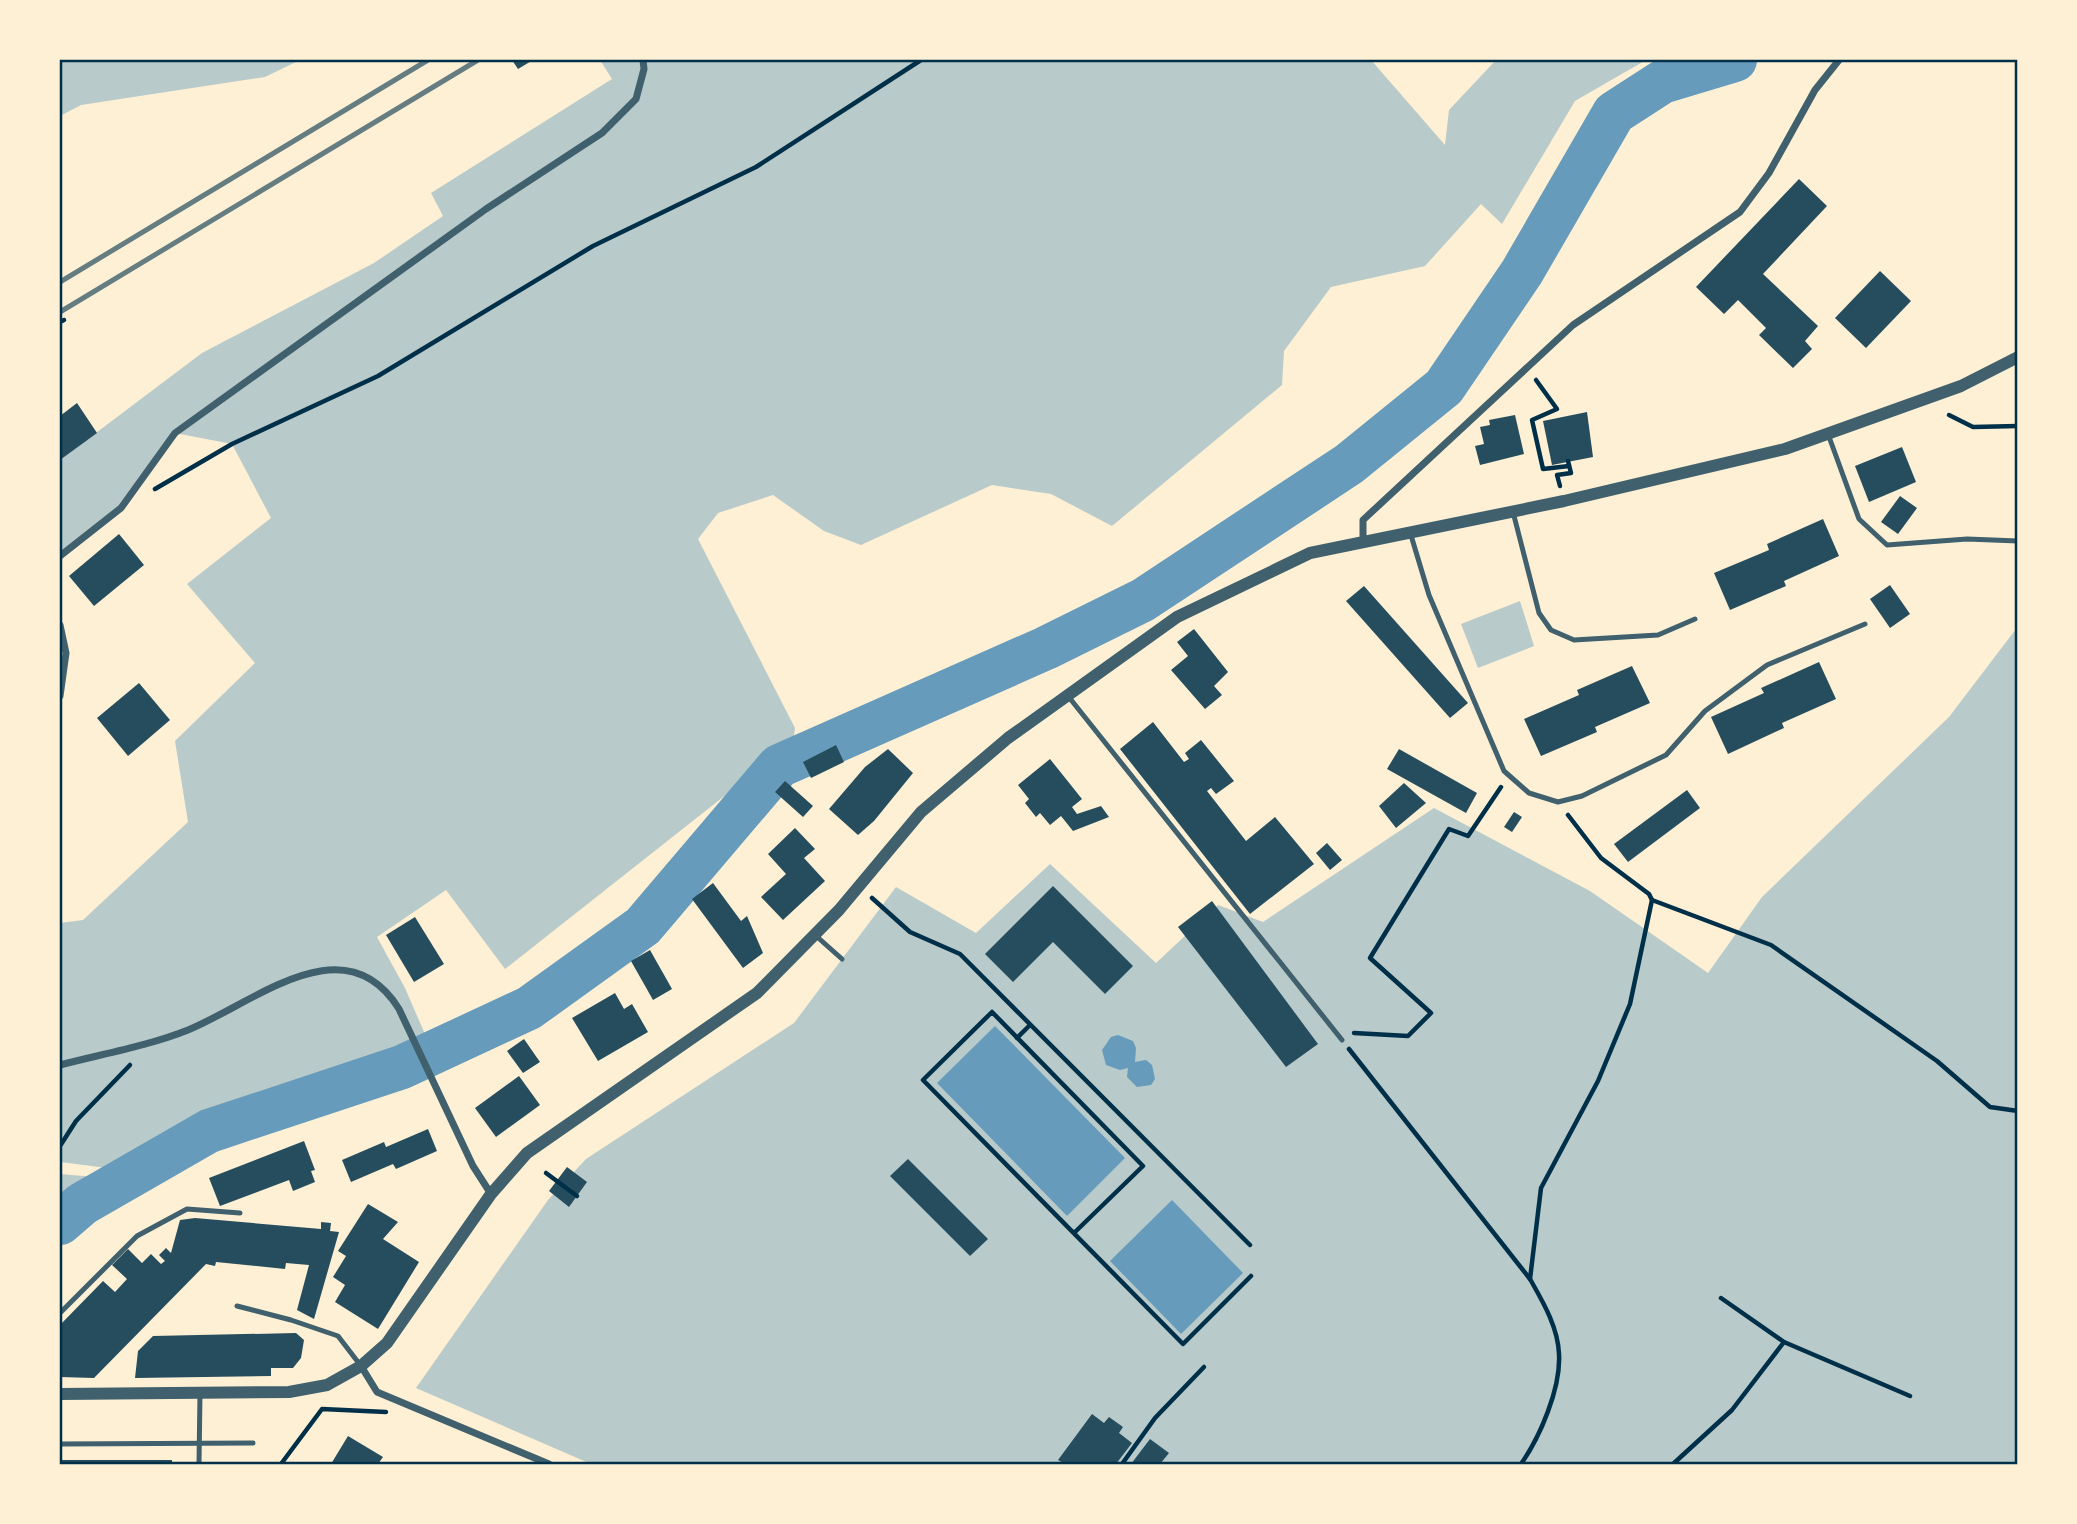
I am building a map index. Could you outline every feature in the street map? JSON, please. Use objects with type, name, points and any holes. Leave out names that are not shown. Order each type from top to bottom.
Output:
[{"type":"street","points":[[60,556],[121,508],[174,433],[486,209],[602,133],[635,99],[644,69],[643,60]]},
{"type":"street","points":[[1363,540],[1363,520],[1573,325],[1740,212],[1769,173],[1815,90],[1839,60]]},
{"type":"street","points":[[60,1394],[289,1392],[327,1385],[360,1366],[387,1343],[491,1194],[527,1153],[757,993],[815,935],[921,812],[1008,738],[1177,617],[1310,553],[1363,540],[1564,501],[1785,449],[1961,386],[2018,357]]},
{"type":"street","points":[[60,625],[66,653],[60,696]]},
{"type":"street","points":[[60,1065],[186,1031],[284,981],[325,968],[359,973],[388,990],[403,1016],[473,1166],[491,1194]]},
{"type":"street","points":[[360,1366],[377,1392],[549,1465]]},
{"type":"lane","points":[[1828,434],[1858,519],[1887,545],[1967,539],[2018,541]]},
{"type":"lane","points":[[1513,512],[1539,613],[1551,630],[1574,640],[1658,635],[1695,619]]},
{"type":"lane","points":[[1410,532],[1429,595],[1509,775],[1529,793],[1558,802],[1582,796],[1666,755],[1705,711],[1767,665],[1865,624]]},
{"type":"lane","points":[[1068,696],[1342,1040]]},
{"type":"lane","points":[[815,935],[842,959]]},
{"type":"lane","points":[[60,1313],[136,1236],[187,1209],[240,1213]]},
{"type":"lane","points":[[237,1306],[338,1336],[360,1366]]},
{"type":"lane","points":[[199,1465],[200,1393]]},
{"type":"lane","points":[[60,1444],[253,1443]]},
{"type":"path","points":[[121,508],[232,444],[378,376],[593,246],[756,167],[921,60]]},
{"type":"path","points":[[1527,367],[1558,409],[1532,420],[1543,469],[1569,464],[1571,473],[1557,475],[1564,501]]},
{"type":"path","points":[[1949,415],[1973,427],[2018,426]]},
{"type":"path","points":[[1335,1031],[1408,1036],[1431,1013],[1370,958],[1449,828],[1468,836],[1509,775]]},
{"type":"path","points":[[1530,1279],[1541,1188],[1598,1081],[1630,1004],[1652,901],[1649,894],[1601,858],[1558,802]]},
{"type":"path","points":[[868,894],[910,932],[960,954],[1250,1245]]},
{"type":"path","points":[[1652,901],[1771,945],[1937,1061],[1990,1107],[2018,1111]]},
{"type":"path","points":[[1074,1233],[1143,1166],[992,1012],[923,1080],[1183,1344],[1251,1276]]},
{"type":"path","points":[[1017,1038],[1030,1025]]},
{"type":"path","points":[[1342,1040],[1530,1279],[1550,1314],[1559,1354],[1553,1393],[1539,1439],[1521,1465]]},
{"type":"path","points":[[60,1146],[76,1121],[132,1062]]},
{"type":"path","points":[[546,1173],[577,1196]]},
{"type":"path","points":[[1721,1298],[1784,1342],[1910,1396]]},
{"type":"path","points":[[1673,1465],[1732,1410],[1784,1342]]},
{"type":"path","points":[[1122,1465],[1155,1418],[1204,1367]]},
{"type":"path","points":[[281,1465],[322,1409],[384,1414]]},
{"type":"shaded area","points":[[60,60],[300,60],[265,77],[81,105],[60,116]]},
{"type":"shaded area","points":[[600,60],[1371,60],[1445,145],[1449,110],[1496,60],[1646,60],[1575,101],[1502,224],[1481,204],[1425,266],[1331,287],[1284,351],[1282,385],[1112,526],[1051,494],[992,485],[861,545],[824,531],[773,495],[718,513],[698,539],[795,728],[793,742],[505,969],[446,890],[377,937],[405,988],[431,1048],[402,1067],[209,1131],[82,1204],[60,1223],[60,1174],[95,1177],[107,1168],[60,1162],[60,923],[83,920],[188,822],[175,741],[255,663],[187,584],[271,518],[232,444],[175,433],[121,508],[60,556],[60,460],[202,353],[374,263],[443,216],[431,193],[612,79]]},
{"type":"shaded area","points":[[1520,601],[1534,646],[1478,668],[1461,624]]},
{"type":"shaded area","points":[[2016,629],[2017,1464],[591,1464],[416,1388],[548,1200],[586,1159],[794,1023],[896,887],[976,933],[1050,864],[1156,963],[1218,905],[1263,922],[1434,808],[1590,891],[1708,973],[1762,897],[1949,717]]},
{"type":"water","points":[[995,1026],[1125,1158],[1067,1216],[937,1083]]},
{"type":"water","points":[[1118,1035],[1133,1041],[1136,1048],[1135,1062],[1146,1060],[1152,1065],[1155,1079],[1151,1085],[1137,1087],[1127,1077],[1128,1068],[1120,1070],[1106,1065],[1102,1050],[1111,1037]]},
{"type":"water","points":[[1172,1200],[1243,1273],[1181,1334],[1110,1261]]},
{"type":"building","points":[[512,60],[533,60],[518,69]]},
{"type":"building","points":[[1799,179],[1827,206],[1763,274],[1818,326],[1805,341],[1812,349],[1793,368],[1759,335],[1766,328],[1738,300],[1724,314],[1696,287]]},
{"type":"building","points":[[1880,271],[1911,301],[1866,348],[1835,318]]},
{"type":"building","points":[[77,403],[97,433],[60,460],[60,416]]},
{"type":"building","points":[[1587,412],[1593,457],[1552,465],[1543,421]]},
{"type":"building","points":[[1515,415],[1524,454],[1480,465],[1475,446],[1484,444],[1480,427],[1490,425],[1489,420]]},
{"type":"building","points":[[1902,447],[1916,482],[1869,502],[1855,466]]},
{"type":"building","points":[[1900,496],[1917,508],[1898,534],[1881,522]]},
{"type":"building","points":[[1823,519],[1839,556],[1784,581],[1786,586],[1730,610],[1714,573],[1769,550],[1767,544]]},
{"type":"building","points":[[119,534],[144,565],[94,606],[69,576]]},
{"type":"building","points":[[1890,585],[1910,614],[1890,628],[1870,599]]},
{"type":"building","points":[[1364,586],[1468,703],[1450,718],[1346,601]]},
{"type":"building","points":[[1194,629],[1228,672],[1214,686],[1222,695],[1205,709],[1171,670],[1188,656],[1177,642]]},
{"type":"building","points":[[1819,662],[1836,699],[1782,723],[1784,728],[1728,754],[1711,717],[1764,693],[1761,688]]},
{"type":"building","points":[[1632,666],[1650,703],[1595,727],[1597,732],[1541,756],[1524,719],[1579,695],[1577,690]]},
{"type":"building","points":[[139,683],[170,720],[128,756],[97,718]]},
{"type":"building","points":[[1153,722],[1184,762],[1189,759],[1185,753],[1201,740],[1234,781],[1216,794],[1211,788],[1207,791],[1246,841],[1275,817],[1314,864],[1250,914],[1120,749]]},
{"type":"building","points":[[836,745],[844,762],[811,778],[803,762]]},
{"type":"building","points":[[888,749],[913,773],[874,821],[858,835],[829,809],[865,767]]},
{"type":"building","points":[[1399,749],[1477,793],[1466,813],[1387,769]]},
{"type":"building","points":[[1050,759],[1082,799],[1072,807],[1077,814],[1101,806],[1109,817],[1073,831],[1061,816],[1050,825],[1040,813],[1036,817],[1025,803],[1029,799],[1018,785]]},
{"type":"building","points":[[785,781],[813,806],[803,817],[775,792]]},
{"type":"building","points":[[1404,783],[1426,803],[1396,828],[1379,806]]},
{"type":"building","points":[[1687,790],[1700,808],[1628,862],[1614,844]]},
{"type":"building","points":[[1514,812],[1522,817],[1512,832],[1504,827]]},
{"type":"building","points":[[795,828],[815,849],[804,858],[825,881],[783,920],[761,897],[786,874],[768,854]]},
{"type":"building","points":[[1327,843],[1342,860],[1330,870],[1316,853]]},
{"type":"building","points":[[713,883],[741,921],[747,916],[763,953],[743,968],[692,899]]},
{"type":"building","points":[[1053,886],[1133,966],[1105,994],[1053,942],[1013,982],[985,954]]},
{"type":"building","points":[[1212,901],[1318,1044],[1286,1067],[1178,927]]},
{"type":"building","points":[[415,917],[444,964],[414,982],[386,935]]},
{"type":"building","points":[[650,950],[672,989],[653,1000],[631,961]]},
{"type":"building","points":[[615,993],[624,1009],[632,1004],[648,1032],[598,1061],[572,1018]]},
{"type":"building","points":[[524,1039],[540,1062],[523,1073],[507,1051]]},
{"type":"building","points":[[519,1076],[540,1105],[496,1137],[475,1108]]},
{"type":"building","points":[[428,1129],[437,1151],[396,1169],[393,1164],[351,1182],[342,1160],[384,1142],[386,1147]]},
{"type":"building","points":[[304,1141],[315,1170],[311,1171],[315,1182],[293,1191],[289,1180],[220,1206],[209,1178]]},
{"type":"building","points":[[908,1159],[988,1239],[970,1256],[890,1176]]},
{"type":"building","points":[[567,1167],[587,1182],[569,1207],[549,1191]]},
{"type":"building","points":[[368,1204],[398,1222],[383,1239],[419,1262],[378,1329],[335,1302],[345,1285],[333,1277],[346,1256],[338,1251]]},
{"type":"building","points":[[195,1218],[321,1229],[321,1222],[331,1223],[330,1231],[339,1232],[314,1319],[297,1310],[309,1265],[286,1263],[285,1269],[216,1262],[215,1266],[206,1264],[94,1378],[60,1377],[60,1325],[103,1281],[115,1292],[127,1279],[112,1265],[128,1249],[142,1263],[151,1254],[161,1264],[165,1261],[159,1255],[166,1248],[171,1253],[180,1220]]},
{"type":"building","points":[[296,1333],[304,1340],[301,1358],[293,1368],[271,1368],[271,1376],[135,1378],[138,1351],[153,1336]]},
{"type":"building","points":[[1092,1414],[1104,1423],[1109,1417],[1123,1427],[1119,1433],[1132,1443],[1116,1464],[1065,1464],[1058,1460]]},
{"type":"building","points":[[348,1436],[383,1457],[378,1464],[331,1464]]},
{"type":"building","points":[[1150,1439],[1169,1453],[1160,1464],[1131,1464]]},
{"type":"building","points":[[60,1460],[172,1460],[172,1464],[60,1464]]},
{"type":"waterway","points":[[60,1223],[82,1204],[209,1131],[402,1067],[529,1008],[643,926],[779,766],[1046,648],[1143,600],[1349,464],[1444,387],[1522,272],[1614,113],[1662,82],[1735,60]]},
{"type":"railway","points":[[60,282],[428,60]]},
{"type":"railway","points":[[60,312],[478,60]]}]
